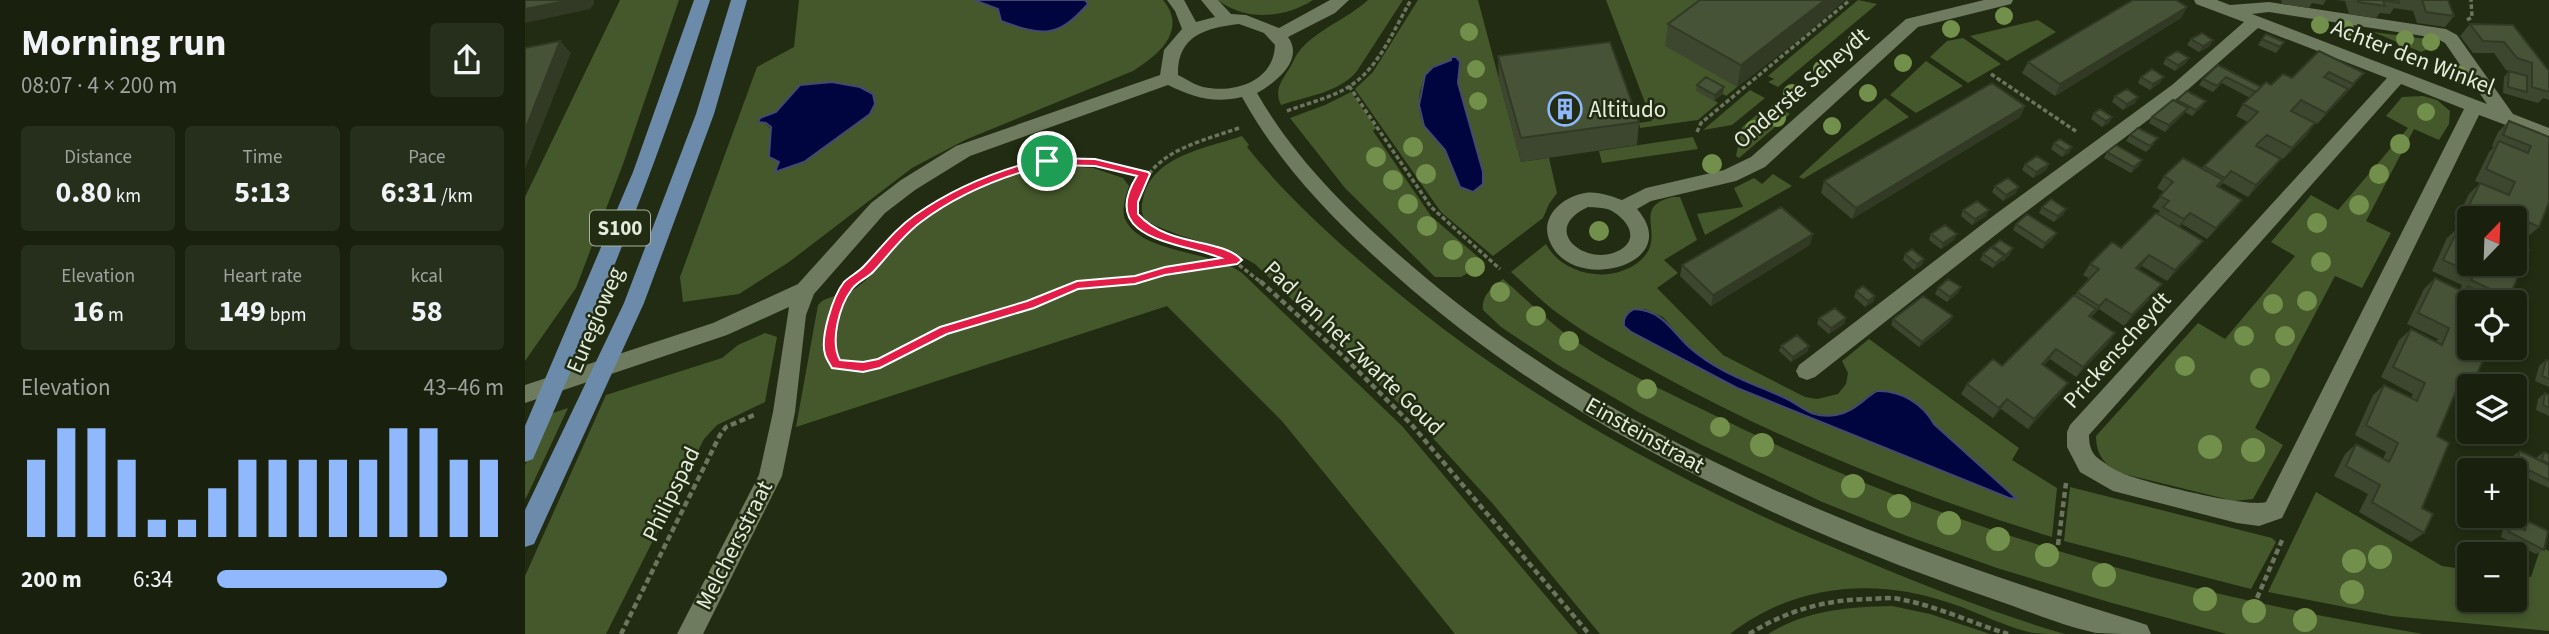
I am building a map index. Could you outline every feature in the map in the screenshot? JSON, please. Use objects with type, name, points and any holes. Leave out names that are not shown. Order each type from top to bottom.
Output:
[{"type":"main road","name":"Euregioweg","points":[[525,452],[590,305],[641,174],[702,0]]},
{"type":"main road","name":"Euregioweg","points":[[525,536],[634,303],[705,114],[739,0]]},
{"type":"street","points":[[1175,0],[1191,31]]},
{"type":"street","points":[[1209,0],[1227,20]]},
{"type":"street","points":[[1279,35],[1341,0]]},
{"type":"street","name":"Onderste Scheydt","points":[[1625,207],[1646,195],[1729,176],[1758,162],[1912,23],[2005,0]]},
{"type":"street","name":"Achter den Winkel","points":[[2202,0],[2549,135]]},
{"type":"street","name":"Achter den Winkel","points":[[2225,10],[2269,8],[2440,33],[2451,39],[2506,118]]},
{"type":"street","points":[[1227,20],[1256,22],[1279,35],[1285,46],[1282,65],[1265,83],[1229,95],[1202,94],[1180,86],[1169,78],[1169,54],[1179,40],[1191,31],[1227,20]]},
{"type":"street","points":[[1807,371],[1887,307],[2178,89],[2254,22]]},
{"type":"street","name":"Prickenscheydt","points":[[2088,465],[2078,447],[2078,432],[2398,77]]},
{"type":"street","name":"Melchersstraat","points":[[525,394],[720,330],[759,313],[805,290],[878,208],[943,162],[963,151],[1169,78]]},
{"type":"street","name":"Einsteinstraat","points":[[1247,91],[1265,124],[1293,162],[1342,215],[1435,300],[1538,374],[1724,480],[1821,523],[1994,590],[2138,634]]},
{"type":"street","points":[[2088,465],[2121,484],[2237,512],[2259,515],[2274,510],[2474,107]]},
{"type":"street","name":"Melchersstraat","points":[[690,634],[770,476],[784,403],[796,315],[805,290]]},
{"type":"path","points":[[1321,98],[1349,86],[1370,66],[1411,0]]},
{"type":"path","points":[[1697,132],[1701,123],[1850,0]]},
{"type":"path","points":[[2471,0],[2472,17]]},
{"type":"path","points":[[1991,74],[2099,147]]},
{"type":"path","points":[[1349,86],[1431,207],[1500,269]]},
{"type":"path","points":[[1200,143],[1157,163],[1145,174],[1075,160],[1030,163],[956,196],[911,223],[867,271],[848,285],[837,307],[830,352],[837,365],[863,367],[894,358],[944,330],[1030,305],[1077,285],[1135,280],[1165,271],[1237,260]]},
{"type":"path","name":"Pad van het Zwarte Goud","points":[[1145,174],[1133,202],[1133,216],[1142,226],[1168,241],[1218,252],[1237,260],[1331,345],[1409,420],[1589,634]]},
{"type":"path","name":"Philipspad","points":[[621,634],[720,435],[726,427],[784,403]]},
{"type":"path","points":[[2058,545],[2066,483],[2088,465]]},
{"type":"path","points":[[2257,598],[2283,539],[2274,510]]},
{"type":"path","points":[[1749,634],[1777,617],[1801,608],[1826,601],[1852,599],[1898,599],[2008,634]]},
{"type":"green space","points":[[620,0],[679,0],[623,164],[576,288],[525,361],[525,197]]},
{"type":"green space","points":[[799,0],[974,0],[998,9],[1088,4],[1085,0],[1163,0],[1173,22],[1167,41],[1161,49],[1133,71],[965,140],[912,168],[789,262],[739,294],[683,302],[680,277],[757,67],[794,47]],"holes":[[[832,82],[870,114],[816,154],[778,172],[776,167],[779,162],[771,131],[759,122],[760,118],[776,112],[800,85]]]},
{"type":"green space","points":[[1218,0],[1313,0],[1290,11],[1265,15],[1241,12]]},
{"type":"green space","points":[[1368,0],[1403,0],[1357,71],[1332,89],[1281,105],[1279,86],[1300,50],[1315,36]]},
{"type":"green space","points":[[1418,0],[1478,0],[1521,162],[1549,158],[1557,193],[1543,218],[1493,256],[1441,212],[1355,89],[1373,72]],"holes":[[[1451,60],[1460,62],[1458,83],[1483,172],[1482,180],[1473,192],[1460,187],[1446,152],[1424,125],[1420,111],[1420,92],[1428,75],[1442,63]]]},
{"type":"green space","points":[[1606,0],[1726,0],[1737,87],[1726,96],[1723,94],[1714,100],[1718,103],[1698,120],[1640,128],[1639,123],[1652,121]]},
{"type":"green space","points":[[1858,0],[1877,4],[1778,87],[1768,82],[1774,79],[1768,76]]},
{"type":"green space","points":[[2038,20],[2056,32],[2007,61],[1970,36]]},
{"type":"green space","points":[[2373,32],[2434,40],[2439,45],[2421,52]]},
{"type":"green space","points":[[1963,38],[2001,64],[1968,83],[1930,57],[1947,41]]},
{"type":"green space","points":[[1926,61],[1963,86],[1916,113],[1890,95]]},
{"type":"green space","points":[[1750,90],[1765,98],[1732,125],[1703,130]]},
{"type":"green space","points":[[1351,92],[1376,128],[1373,131],[1431,216],[1485,263],[1461,277],[1435,277],[1345,188],[1290,118]]},
{"type":"green space","points":[[2423,96],[2437,100],[2450,111],[2449,124],[2439,140],[2414,129],[2366,221],[2391,233],[2362,288],[2335,276],[2255,428],[2283,445],[2253,499],[2234,501],[2124,474],[2107,464],[2100,455],[2096,436],[2198,323],[2225,339],[2295,256],[2271,242],[2311,195],[2338,210],[2408,128],[2386,116],[2402,97]]},
{"type":"green space","points":[[1885,98],[1909,117],[1803,179],[1799,177]]},
{"type":"green space","points":[[1773,104],[1790,114],[1739,158],[1736,156],[1742,127],[1759,113],[1771,119],[1780,112],[1771,107]]},
{"type":"green space","points":[[1242,136],[1249,145],[1247,147],[1289,195],[1367,267],[1481,356],[1602,433],[1665,468],[1795,531],[1962,600],[2065,634],[2033,633],[1924,595],[1866,588],[1809,595],[1782,604],[1755,617],[1730,634],[1600,634],[1493,504],[1421,425],[1255,264],[1145,220],[1143,199],[1148,184],[1157,172],[1183,155]]},
{"type":"green space","points":[[1693,137],[1698,149],[1602,163],[1599,151]]},
{"type":"green space","points":[[1047,165],[1093,168],[1123,178],[1129,186],[1124,202],[1124,215],[1133,230],[1161,245],[1213,260],[1242,273],[1402,426],[1578,634],[1455,634],[1282,421],[1167,306],[796,427],[818,305],[826,299],[852,291],[904,237],[934,213],[991,183]]},
{"type":"green space","points":[[1773,174],[1792,186],[1705,235],[1697,214],[1743,207],[1734,188],[1754,178],[1762,184]]},
{"type":"green space","points":[[1680,197],[1697,240],[1664,260],[1678,273],[1657,288],[1723,355],[1805,397],[1817,399],[1838,394],[1846,384],[1848,373],[1842,361],[1869,339],[2019,448],[2012,460],[2057,488],[2052,537],[1901,485],[1802,444],[1706,399],[1586,333],[1549,307],[1511,272],[1546,244],[1564,264],[1576,270],[1603,274],[1630,268],[1648,251],[1651,241],[1651,215],[1653,208],[1660,202]],"holes":[[[1635,309],[1645,309],[1663,317],[1689,347],[1724,373],[1786,398],[1803,410],[1828,416],[1845,413],[1875,391],[1934,424],[2017,499],[1737,387],[1631,332],[1627,313]]]},
{"type":"green space","points":[[1503,279],[1563,332],[1618,367],[1800,456],[1886,491],[2061,552],[2150,577],[2331,618],[2423,634],[2227,634],[1997,568],[1907,536],[1820,501],[1704,446],[1640,413],[1558,365],[1501,327],[1483,310],[1486,296]]},
{"type":"green space","points":[[765,333],[777,337],[765,402],[717,425],[704,439],[606,634],[525,634],[525,576],[606,395],[722,358],[738,345]]},
{"type":"green space","points":[[568,408],[525,499],[525,465],[550,414]]},
{"type":"green space","points":[[2070,487],[2272,538],[2276,542],[2251,589],[2064,541]]},
{"type":"green space","points":[[2316,492],[2442,566],[2457,568],[2457,612],[2527,612],[2527,576],[2531,577],[2541,547],[2549,551],[2549,631],[2391,616],[2268,592]]},
{"type":"green space","points":[[1892,606],[1930,614],[1990,634],[1768,634],[1797,620],[1828,611]]},
{"type":"shaded area","points":[[974,0],[1085,0],[1088,4],[1058,29],[1038,31],[1001,21],[998,9]]},
{"type":"shaded area","points":[[1451,57],[1456,57],[1460,62],[1458,83],[1483,172],[1483,184],[1473,192],[1460,187],[1445,150],[1424,126],[1419,105],[1425,75],[1433,67],[1451,60]]},
{"type":"shaded area","points":[[832,82],[860,87],[873,94],[875,104],[870,114],[804,162],[775,172],[779,162],[769,157],[771,127],[758,122],[760,118],[776,112],[800,85]]},
{"type":"shaded area","points":[[1634,309],[1659,317],[1689,347],[1711,363],[1812,413],[1827,416],[1842,413],[1877,391],[1903,396],[1924,410],[1934,424],[2017,499],[1737,388],[1631,332],[1624,326],[1624,320]]},
{"type":"building","points":[[525,0],[570,0],[525,9]]},
{"type":"building","points":[[1700,0],[1825,0],[1741,65],[1668,24]]},
{"type":"building","points":[[2133,0],[2176,0],[2187,7],[2060,84],[2028,62]]},
{"type":"building","points":[[2357,0],[2383,0],[2385,6],[2358,2]]},
{"type":"building","points":[[2422,0],[2448,0],[2454,16],[2426,12]]},
{"type":"building","points":[[2470,24],[2513,25],[2549,71],[2549,92],[2532,87],[2532,63],[2517,58],[2504,42],[2483,41]]},
{"type":"building","points":[[2202,33],[2213,40],[2203,46],[2191,39]]},
{"type":"building","points":[[2266,34],[2284,42],[2280,47],[2262,39]]},
{"type":"building","points":[[560,41],[525,130],[525,48]]},
{"type":"building","name":"Altitudo","points":[[1610,42],[1639,122],[1521,138],[1498,56]]},
{"type":"building","points":[[2177,51],[2189,58],[2178,65],[2166,58]]},
{"type":"building","points":[[2319,51],[2364,73],[2353,84],[2329,72],[2324,77],[2348,89],[2326,113],[2301,100],[2291,111],[2315,123],[2292,148],[2267,135],[2257,144],[2256,146],[2281,159],[2256,185],[2231,171],[2225,178],[2204,166],[2258,112],[2243,104],[2266,82],[2271,85],[2283,74],[2292,78]]},
{"type":"building","points":[[2218,65],[2261,87],[2256,92],[2226,77],[2217,86],[2203,79]]},
{"type":"building","points":[[2152,69],[2164,77],[2153,84],[2141,77]]},
{"type":"building","points":[[2509,71],[2527,76],[2527,92],[2508,87]]},
{"type":"building","points":[[1706,77],[1724,87],[1715,95],[1697,85]]},
{"type":"building","points":[[1992,83],[2025,106],[1856,208],[1824,181]]},
{"type":"building","points":[[2127,89],[2138,97],[2127,104],[2115,96]]},
{"type":"building","points":[[2187,91],[2206,101],[2196,110],[2177,100]]},
{"type":"building","points":[[2173,100],[2188,108],[2169,125],[2152,117]]},
{"type":"building","points":[[2100,109],[2112,117],[2106,121],[2094,113]]},
{"type":"building","points":[[2509,121],[2549,137],[2549,202],[2539,227],[2528,222],[2527,224],[2527,206],[2468,206],[2480,183],[2509,195],[2515,182],[2486,169],[2499,141],[2528,153],[2531,146],[2503,135]]},
{"type":"building","points":[[2138,128],[2158,138],[2150,146],[2130,135]]},
{"type":"building","points":[[2060,139],[2072,147],[2066,151],[2054,143]]},
{"type":"building","points":[[2116,145],[2142,160],[2134,167],[2107,152]]},
{"type":"building","points":[[2037,156],[2049,164],[2036,172],[2025,164]]},
{"type":"building","points":[[2183,158],[2223,180],[2217,186],[2242,200],[2216,228],[2190,213],[2184,219],[2163,207],[2169,201],[2160,196],[2173,182],[2164,176]]},
{"type":"building","points":[[2008,178],[2019,187],[2006,195],[1995,186]]},
{"type":"building","points":[[2051,199],[2066,209],[2058,216],[2042,207]]},
{"type":"building","points":[[1977,201],[1989,210],[1975,219],[1963,210]]},
{"type":"building","points":[[1781,207],[1813,234],[1713,295],[1682,265]]},
{"type":"building","points":[[2156,213],[2203,241],[2175,270],[2149,255],[2136,268],[2162,284],[2132,315],[2106,299],[2099,306],[2077,292],[2099,269],[2090,264],[2112,242],[2121,248]]},
{"type":"building","points":[[2027,214],[2057,233],[2045,243],[2016,224]]},
{"type":"building","points":[[1945,225],[1957,234],[1943,243],[1931,234]]},
{"type":"building","points":[[2457,231],[2457,266],[2443,260]]},
{"type":"building","points":[[2000,240],[2013,248],[2006,255],[1993,246]]},
{"type":"building","points":[[1991,247],[2004,256],[1996,263],[1983,254]]},
{"type":"building","points":[[1912,249],[1924,259],[1917,264],[1905,254]]},
{"type":"building","points":[[2473,276],[2518,276],[2512,290],[2492,290],[2471,280]]},
{"type":"building","points":[[2435,278],[2459,290],[2457,360],[2483,360],[2477,374],[2457,374],[2457,388],[2437,436],[2449,443],[2422,508],[2433,514],[2424,533],[2372,502],[2380,485],[2346,466],[2356,444],[2389,462],[2394,452],[2398,443],[2366,425],[2384,385],[2417,401],[2425,383],[2393,367],[2411,329],[2442,345],[2449,328],[2418,313]]},
{"type":"building","points":[[1948,279],[1961,287],[1950,297],[1938,288]]},
{"type":"building","points":[[1863,286],[1875,296],[1868,301],[1856,291]]},
{"type":"building","points":[[2074,295],[2096,309],[2089,316],[2115,333],[2083,367],[2056,349],[2042,364],[2068,383],[2034,419],[2007,399],[1999,408],[1967,384],[1993,359],[2002,366]]},
{"type":"building","points":[[1923,296],[1953,316],[1922,342],[1893,319]]},
{"type":"building","points":[[1835,308],[1846,318],[1831,328],[1819,318]]},
{"type":"building","points":[[1797,335],[1809,346],[1793,357],[1781,346]]},
{"type":"building","points":[[2546,360],[2549,361],[2549,379],[2542,376]]},
{"type":"building","points":[[2545,393],[2549,395],[2549,408],[2543,405]]},
{"type":"building","points":[[2520,451],[2549,465],[2549,480],[2527,469],[2527,458],[2518,458]]},
{"type":"building","points":[[2544,452],[2549,454],[2549,464],[2542,460]]},
{"type":"building","points":[[2527,521],[2548,531],[2544,550],[2509,532],[2510,528],[2525,530]]},
{"type":"place","name":"Altitudo","points":[[1565,109]]},
{"type":"route","points":[[1075,160],[1145,174],[1133,202],[1133,216],[1142,226],[1168,241],[1218,252],[1237,260],[1165,271],[1135,280],[1077,285],[1030,305],[944,330],[880,363],[844,367],[832,360],[832,327],[837,307],[848,285],[859,279],[911,223],[996,176],[1030,163],[1047,161],[1075,160]]}]
